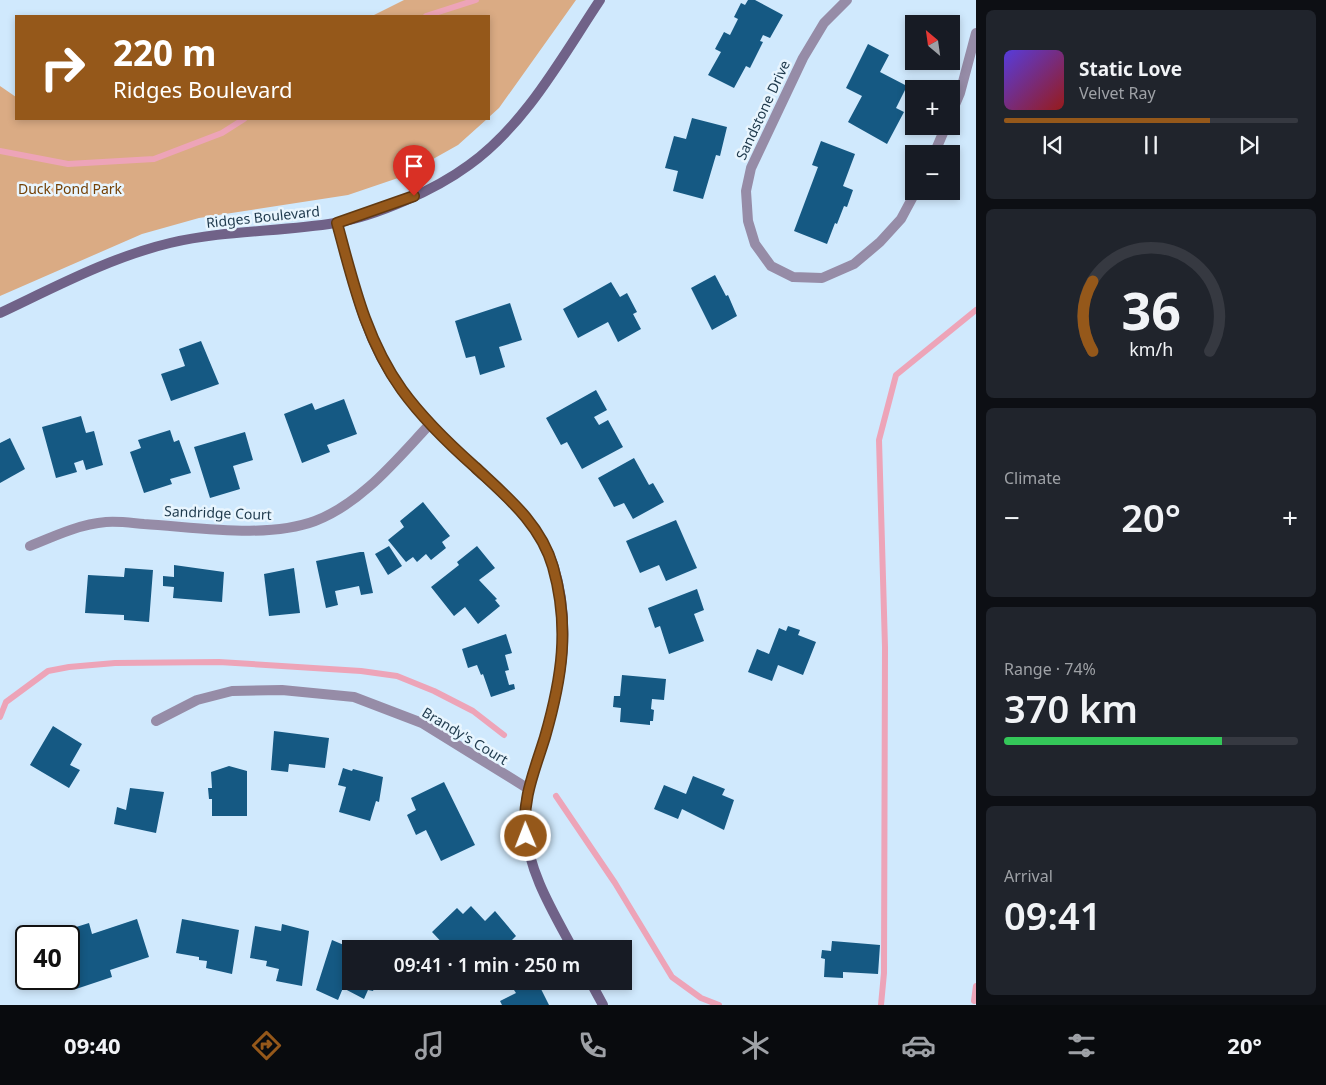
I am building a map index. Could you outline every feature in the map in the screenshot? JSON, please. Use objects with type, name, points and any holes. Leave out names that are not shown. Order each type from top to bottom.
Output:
[{"type":"street","name":"Ridges Boulevard","points":[[0,314],[75,277],[114,261],[170,243],[202,237],[337,223],[382,209],[431,189],[470,164],[516,120],[600,0]]},
{"type":"street","name":"Sandstone Drive","points":[[847,0],[824,23],[803,58],[751,168],[746,191],[747,214],[756,244],[771,266],[793,277],[822,278],[854,264],[880,242],[901,219],[911,200]]},
{"type":"street","points":[[960,93],[976,33]]},
{"type":"street","points":[[337,223],[361,312],[386,366],[403,392],[430,424],[523,514],[539,535],[553,564],[563,614],[562,666],[544,738],[527,788],[525,826],[533,869],[542,892],[568,940]]},
{"type":"street","name":"Sandridge Court","points":[[30,546],[71,530],[106,522],[263,530],[291,528],[307,523],[339,508],[363,492],[430,424]]},
{"type":"street","name":"Brandy's Court","points":[[156,721],[197,700],[232,691],[282,690],[354,697],[422,723],[527,788]]},
{"type":"street","points":[[595,990],[603,1005]]},
{"type":"green space","points":[[404,0],[576,0],[499,108],[490,116],[490,15],[374,15]]},
{"type":"green space","name":"Duck Pond Park","points":[[0,86],[15,96],[15,120],[486,120],[458,145],[401,177],[348,195],[199,218],[142,234],[0,296]]},
{"type":"building","points":[[748,0],[755,0],[783,15],[770,38],[763,35],[760,41],[763,42],[750,68],[746,66],[734,88],[708,75],[721,52],[715,49],[724,32],[730,35],[738,19],[734,17],[741,3],[745,5]]},
{"type":"building","points":[[868,44],[889,55],[880,72],[905,85],[905,90],[896,108],[904,112],[887,144],[848,122],[862,96],[846,88]]},
{"type":"building","points":[[692,118],[727,127],[720,156],[716,155],[703,199],[673,191],[678,171],[665,168],[674,136],[686,139]]},
{"type":"building","points":[[821,141],[855,154],[843,186],[853,190],[847,207],[844,206],[827,244],[794,231],[818,167],[812,165]]},
{"type":"building","points":[[715,275],[726,296],[728,295],[737,316],[712,330],[691,288]]},
{"type":"building","points":[[611,282],[620,297],[627,293],[637,312],[633,314],[641,329],[618,342],[608,322],[578,338],[563,309]]},
{"type":"building","points":[[510,303],[522,340],[499,347],[505,367],[480,375],[475,356],[466,358],[455,321]]},
{"type":"building","points":[[201,341],[219,384],[171,401],[161,374],[185,366],[179,349]]},
{"type":"building","points":[[596,390],[607,410],[594,417],[599,425],[608,420],[623,447],[582,469],[567,442],[561,445],[546,418]]},
{"type":"building","points":[[344,399],[357,434],[327,445],[330,452],[302,463],[284,414],[312,403],[315,410]]},
{"type":"building","points":[[81,416],[86,433],[94,431],[103,465],[86,470],[83,460],[74,463],[77,472],[56,478],[42,427]]},
{"type":"building","points":[[170,430],[174,442],[179,440],[191,473],[170,479],[172,484],[144,493],[130,452],[141,448],[138,440]]},
{"type":"building","points":[[245,432],[253,460],[233,466],[240,489],[210,498],[194,447]]},
{"type":"building","points":[[10,438],[25,469],[0,483],[0,443]]},
{"type":"building","points":[[634,458],[649,485],[653,483],[664,502],[633,519],[624,503],[614,507],[598,478]]},
{"type":"building","points":[[423,502],[450,536],[442,542],[446,548],[431,560],[426,554],[417,562],[413,557],[406,562],[388,540],[404,527],[400,521]]},
{"type":"building","points":[[676,520],[697,568],[666,581],[659,565],[640,573],[626,541]]},
{"type":"building","points":[[389,546],[402,566],[388,575],[375,554]]},
{"type":"building","points":[[477,546],[495,568],[479,580],[497,599],[495,600],[500,606],[478,624],[465,607],[454,616],[431,587],[459,565],[457,562]]},
{"type":"building","points":[[364,552],[373,593],[361,595],[359,586],[335,591],[338,605],[326,608],[316,561]]},
{"type":"building","points":[[174,565],[224,572],[222,602],[173,598],[174,587],[163,586],[163,576],[174,577]]},
{"type":"building","points":[[125,568],[153,570],[149,622],[124,620],[124,615],[85,613],[88,575],[124,577]]},
{"type":"building","points":[[294,568],[300,613],[269,616],[264,574]]},
{"type":"building","points":[[697,589],[704,610],[694,614],[704,641],[669,654],[660,626],[655,628],[648,608]]},
{"type":"building","points":[[788,626],[800,630],[798,635],[816,642],[803,675],[778,665],[772,681],[748,672],[757,649],[769,654],[779,628],[786,631]]},
{"type":"building","points":[[506,634],[512,653],[505,655],[509,670],[505,671],[509,685],[514,684],[515,689],[491,697],[483,674],[481,675],[477,665],[468,668],[462,649]]},
{"type":"building","points":[[622,675],[666,679],[664,700],[652,699],[651,709],[654,710],[653,721],[650,721],[650,725],[620,722],[621,708],[613,707],[614,696],[620,696]]},
{"type":"building","points":[[53,726],[82,744],[70,765],[80,770],[69,788],[30,765]]},
{"type":"building","points":[[274,731],[329,738],[325,768],[289,764],[288,772],[271,770]]},
{"type":"building","points":[[229,766],[247,771],[247,816],[212,816],[212,799],[209,799],[208,788],[212,788],[211,772]]},
{"type":"building","points":[[343,768],[383,777],[379,802],[376,801],[370,821],[339,812],[346,787],[338,785]]},
{"type":"building","points":[[693,776],[725,789],[722,795],[734,800],[724,830],[682,809],[678,819],[654,809],[664,785],[686,794]]},
{"type":"building","points":[[444,782],[475,845],[441,861],[426,830],[416,835],[407,815],[416,810],[411,798]]},
{"type":"building","points":[[130,788],[164,792],[156,833],[114,824],[117,807],[126,810]]},
{"type":"building","points":[[471,906],[485,921],[495,911],[516,936],[512,940],[440,940],[432,932],[457,908],[463,914]]},
{"type":"building","points":[[137,919],[149,957],[110,970],[112,977],[80,988],[80,926],[89,923],[92,934]]},
{"type":"building","points":[[182,919],[239,930],[232,974],[206,968],[207,961],[199,960],[199,957],[176,953]]},
{"type":"building","points":[[282,924],[309,931],[302,986],[276,981],[279,969],[266,966],[267,961],[250,958],[255,926],[281,931]]},
{"type":"building","points":[[332,940],[342,944],[342,990],[338,1000],[316,990]]},
{"type":"building","points":[[832,941],[880,945],[878,974],[843,972],[843,978],[824,977],[825,959],[821,958],[822,950],[831,951]]},
{"type":"building","points":[[347,990],[368,990],[364,999]]},
{"type":"building","points":[[514,990],[542,990],[549,1005],[502,1005],[500,1001],[516,993]]},
{"type":"waterway","points":[[429,15],[476,0]]},
{"type":"waterway","points":[[0,151],[68,164],[154,159],[222,133],[242,120]]},
{"type":"waterway","points":[[881,1005],[884,973],[885,647],[879,440],[896,375],[976,310]]},
{"type":"waterway","points":[[0,717],[6,702],[48,671],[115,663],[219,662],[361,671],[397,676],[434,691],[473,711],[504,735]]},
{"type":"waterway","points":[[556,796],[615,883],[672,977],[701,998],[719,1005]]},
{"type":"waterway","points":[[974,1001],[976,986]]},
{"type":"route","points":[[414,196],[382,209],[337,223],[361,312],[386,366],[403,392],[430,424],[474,467],[502,491],[523,514],[539,535],[553,564],[563,614],[564,645],[562,666],[558,691],[527,788],[526,836]]}]
